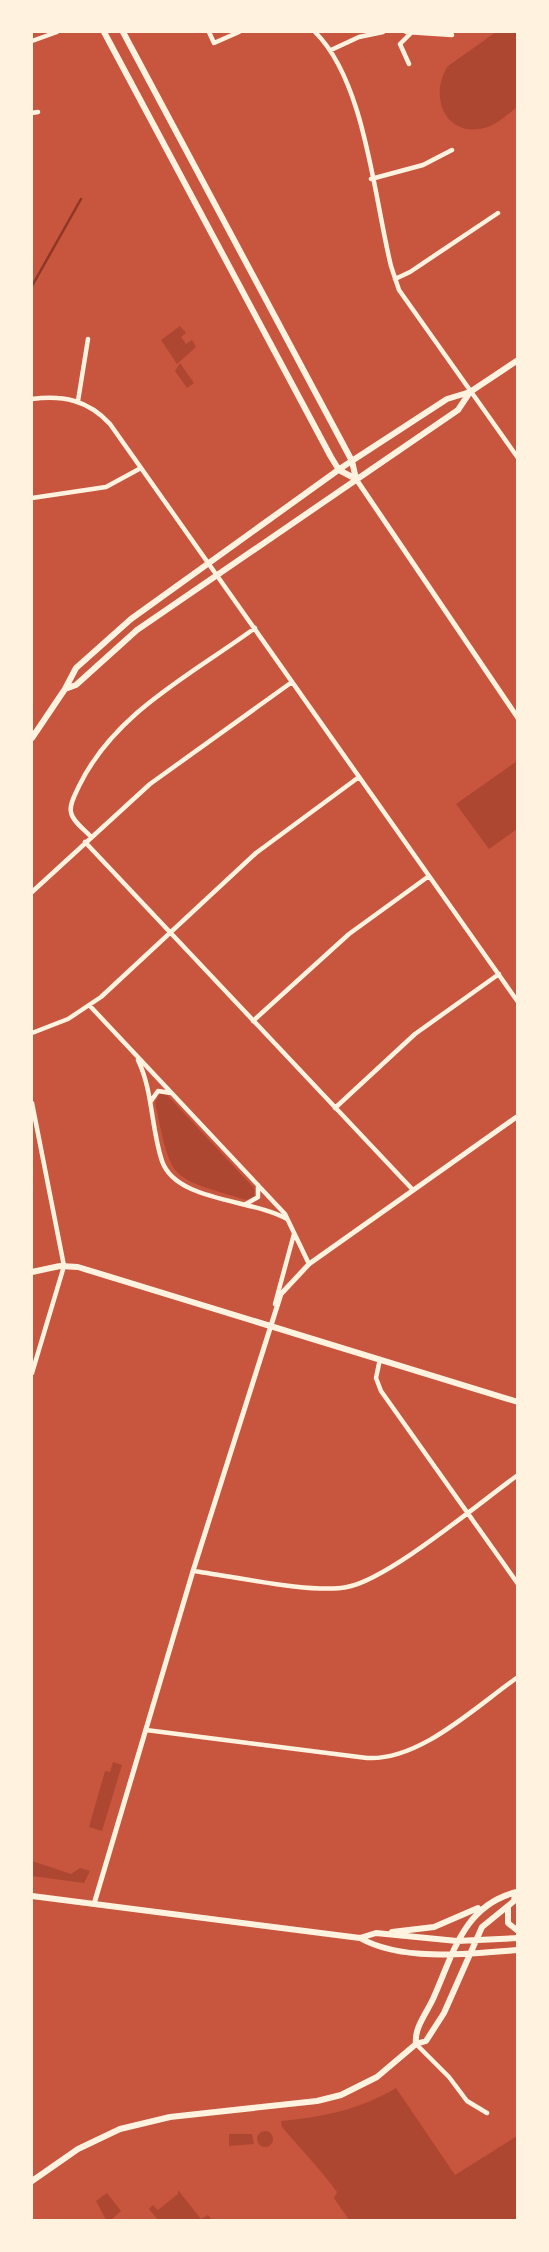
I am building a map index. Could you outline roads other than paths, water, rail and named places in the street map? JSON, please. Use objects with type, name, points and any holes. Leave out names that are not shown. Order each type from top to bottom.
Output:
[{"type":"main road","points":[[104,32],[339,470],[356,479]]},
{"type":"main road","points":[[123,32],[352,461],[356,479]]},
{"type":"main road","points":[[32,738],[76,668],[91,652],[210,562],[352,461],[447,398],[470,392],[517,360]]},
{"type":"main road","points":[[65,689],[76,685],[137,630],[458,410],[470,392]]},
{"type":"main road","points":[[32,1272],[64,1266],[93,1271],[517,1402]]},
{"type":"main road","points":[[32,2181],[92,2142],[146,2122],[170,2117],[295,2105],[341,2095],[377,2077],[416,2044],[426,2041],[438,2024],[474,1941],[486,1921],[509,1906],[514,1901],[516,1892],[506,1893],[466,1923],[430,2005],[414,2033],[416,2044]]},
{"type":"main road","points":[[32,1896],[360,1938],[376,1947],[450,1955],[517,1950]]},
{"type":"main road","points":[[360,1938],[376,1933],[435,1927],[487,1906]]},
{"type":"main road","points":[[509,1906],[508,1923],[517,1931]]},
{"type":"main road","points":[[376,1933],[457,1941],[517,1938]]},
{"type":"street","points":[[32,41],[57,32]]},
{"type":"street","points":[[209,32],[214,43],[239,32]]},
{"type":"street","points":[[315,32],[331,50],[351,90],[395,279],[420,322],[517,458]]},
{"type":"street","points":[[331,50],[359,37],[383,32]]},
{"type":"street","points":[[406,32],[452,35]]},
{"type":"street","points":[[409,64],[400,44],[412,32]]},
{"type":"street","points":[[32,113],[38,112]]},
{"type":"street","points":[[372,178],[423,165],[452,150]]},
{"type":"street","points":[[395,279],[411,272],[498,213]]},
{"type":"street","points":[[78,401],[88,339]]},
{"type":"street","points":[[32,399],[58,397],[78,401],[103,417],[210,562],[517,1002]]},
{"type":"street","points":[[32,498],[106,487],[141,468]]},
{"type":"street","points":[[356,479],[517,718]]},
{"type":"street","points":[[91,837],[73,817],[71,807],[87,771],[109,740],[144,706],[255,628]]},
{"type":"street","points":[[32,892],[163,774],[293,682]]},
{"type":"street","points":[[32,1033],[57,1025],[90,1006],[268,843],[360,777]]},
{"type":"street","points":[[85,842],[413,1190]]},
{"type":"street","points":[[253,1021],[340,941],[429,876]]},
{"type":"street","points":[[335,1108],[415,1034],[499,974]]},
{"type":"street","points":[[90,1006],[257,1184],[289,1222],[309,1264]]},
{"type":"street","points":[[136,1056],[160,1157],[169,1174],[186,1187],[289,1222]]},
{"type":"street","points":[[150,1106],[152,1097],[158,1091],[174,1096]]},
{"type":"street","points":[[32,1103],[64,1266],[32,1373]]},
{"type":"street","points":[[274,1308],[289,1282],[309,1264],[517,1116]]},
{"type":"street","points":[[242,1204],[256,1200],[259,1192],[257,1184]]},
{"type":"street","points":[[94,1905],[269,1325],[294,1233]]},
{"type":"street","points":[[380,1359],[376,1378],[381,1391],[517,1584]]},
{"type":"street","points":[[193,1571],[328,1588],[349,1587],[380,1574],[517,1475]]},
{"type":"street","points":[[145,1730],[367,1758],[393,1757],[418,1747],[517,1677]]},
{"type":"street","points":[[416,2044],[449,2077],[467,2101],[487,2113]]},
{"type":"waterway","points":[[32,286],[81,199]]}]
